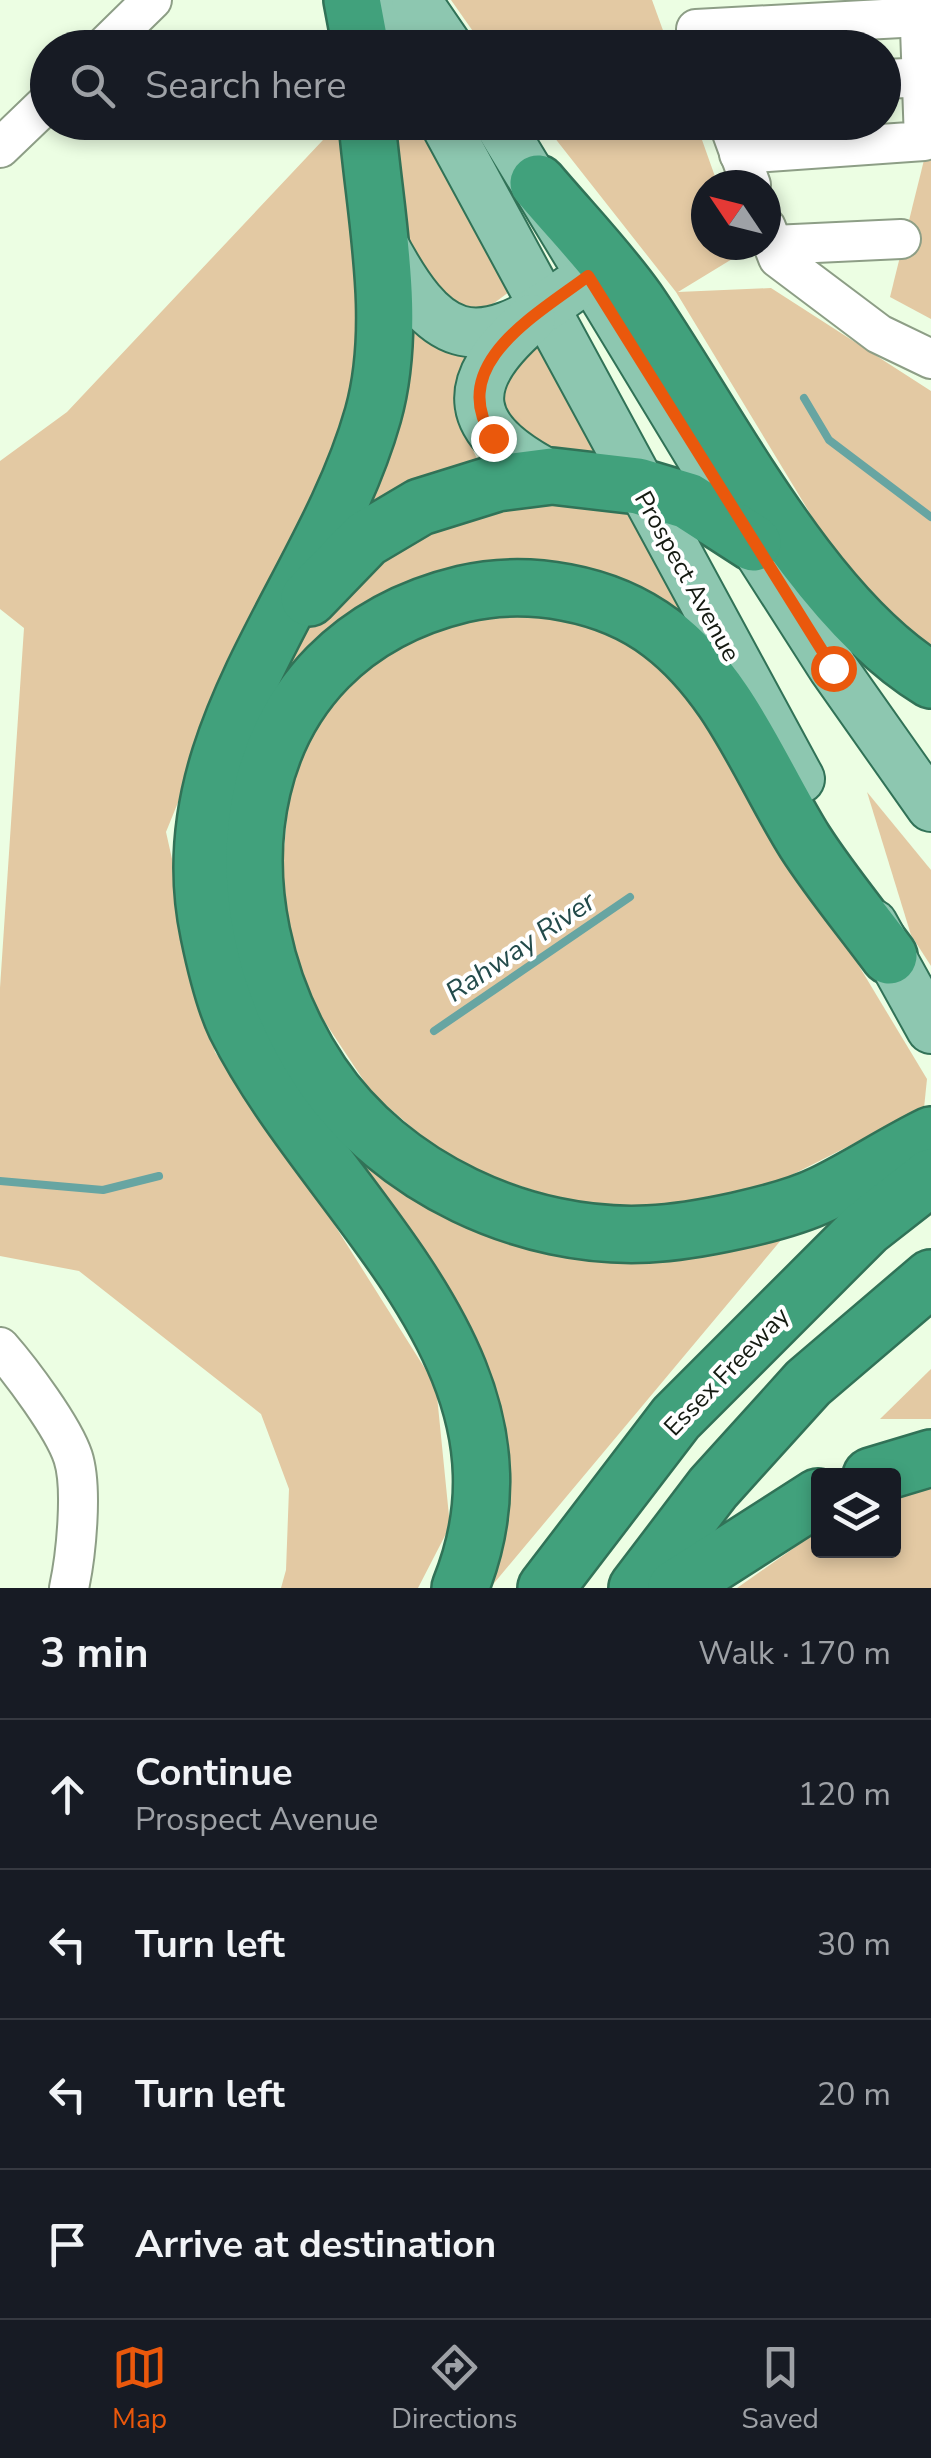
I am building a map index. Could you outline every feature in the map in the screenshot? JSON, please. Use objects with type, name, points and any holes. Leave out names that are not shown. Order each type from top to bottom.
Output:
[{"type":"highway","points":[[352,0],[358,30]]},
{"type":"highway","points":[[369,140],[380,237],[382,369],[373,414],[352,473],[256,663],[226,732],[206,804],[202,863],[208,932],[234,1022],[262,1072],[422,1296],[463,1374],[477,1427],[482,1478],[477,1532],[460,1588]]},
{"type":"highway","points":[[538,183],[634,297],[810,564],[882,644],[931,680]]},
{"type":"highway","points":[[256,663],[316,590],[366,539],[420,507],[497,483],[552,476],[638,486],[688,501],[753,543]]},
{"type":"highway","points":[[889,956],[806,843],[726,703],[694,662],[658,631],[618,608],[580,596],[532,587],[488,588],[401,614],[363,636],[320,676],[280,730],[262,778],[253,832],[256,893],[265,956],[288,1012],[322,1076],[372,1131],[424,1172],[468,1197],[534,1223],[593,1234],[651,1234],[720,1223],[818,1196],[931,1135]]},
{"type":"highway","name":"Essex Freeway","points":[[546,1588],[676,1418],[866,1228],[931,1177]]},
{"type":"highway","points":[[637,1588],[713,1488],[808,1384],[931,1278]]},
{"type":"highway","points":[[898,1468],[931,1458]]},
{"type":"highway","points":[[676,1588],[811,1501]]},
{"type":"main road","points":[[381,0],[395,30]]},
{"type":"main road","points":[[416,0],[437,30]]},
{"type":"main road","name":"Prospect Avenue","points":[[454,140],[638,486],[786,751],[889,956],[931,1029]]},
{"type":"main road","points":[[510,140],[538,183],[588,276],[753,543],[833,668],[931,806]]},
{"type":"main road","points":[[380,237],[421,308],[460,333],[486,334],[546,308]]},
{"type":"main road","points":[[552,476],[493,438],[478,416],[478,393],[484,368],[500,346],[588,276]]},
{"type":"street","points":[[122,30],[152,0]]},
{"type":"street","points":[[695,25],[920,8],[926,77],[924,141],[739,154]]},
{"type":"street","points":[[901,78],[926,77]]},
{"type":"street","points":[[0,148],[30,119]]},
{"type":"street","points":[[781,236],[902,239]]},
{"type":"street","points":[[781,260],[894,341],[931,359]]},
{"type":"street","points":[[0,1347],[20,1370],[73,1458],[77,1549],[68,1588]]},
{"type":"shaded area","points":[[451,0],[652,0],[663,30],[472,30]]},
{"type":"shaded area","points":[[323,140],[351,140],[359,424],[245,637],[166,832],[215,1052],[310,1186],[436,1386],[450,1526],[418,1588],[281,1588],[286,1570],[289,1489],[261,1414],[79,1271],[0,1256],[0,988],[24,628],[0,609],[0,461],[67,412]]},
{"type":"shaded area","points":[[388,140],[426,140],[509,292],[482,312],[442,312],[414,275]]},
{"type":"shaded area","points":[[556,140],[702,140],[713,170],[691,170],[691,260],[731,260],[678,292],[771,288],[931,391],[931,652],[848,576],[676,292]]},
{"type":"shaded area","points":[[931,150],[931,319],[890,297],[926,152]]},
{"type":"shaded area","points":[[399,322],[441,349],[474,349],[454,410],[479,463],[336,543]]},
{"type":"shaded area","points":[[522,342],[539,346],[600,456],[564,456],[537,449],[515,434],[493,406]]},
{"type":"shaded area","points":[[499,501],[627,508],[709,653],[480,568],[237,738],[309,621],[395,543]]},
{"type":"shaded area","points":[[545,597],[657,645],[738,765],[927,1079],[924,1108],[752,1195],[599,1211],[455,1165],[372,1093],[285,962],[281,883],[292,761],[344,680],[429,617]]},
{"type":"shaded area","points":[[867,792],[931,870],[931,966],[911,935]]},
{"type":"shaded area","points":[[320,1120],[472,1222],[792,1227],[490,1588],[470,1588],[500,1474]]},
{"type":"shaded area","points":[[931,1369],[931,1419],[880,1419]]},
{"type":"shaded area","points":[[931,1476],[931,1588],[737,1588],[811,1536],[811,1558],[901,1558],[901,1478]]},
{"type":"waterway","points":[[804,398],[829,440],[931,517]]},
{"type":"waterway","name":"Rahway River","points":[[434,1031],[630,897]]},
{"type":"waterway","name":"Rahway River","points":[[0,1181],[103,1190],[159,1176]]},
{"type":"route","points":[[493,438],[478,416],[484,368],[500,346],[588,276],[833,668]]}]
